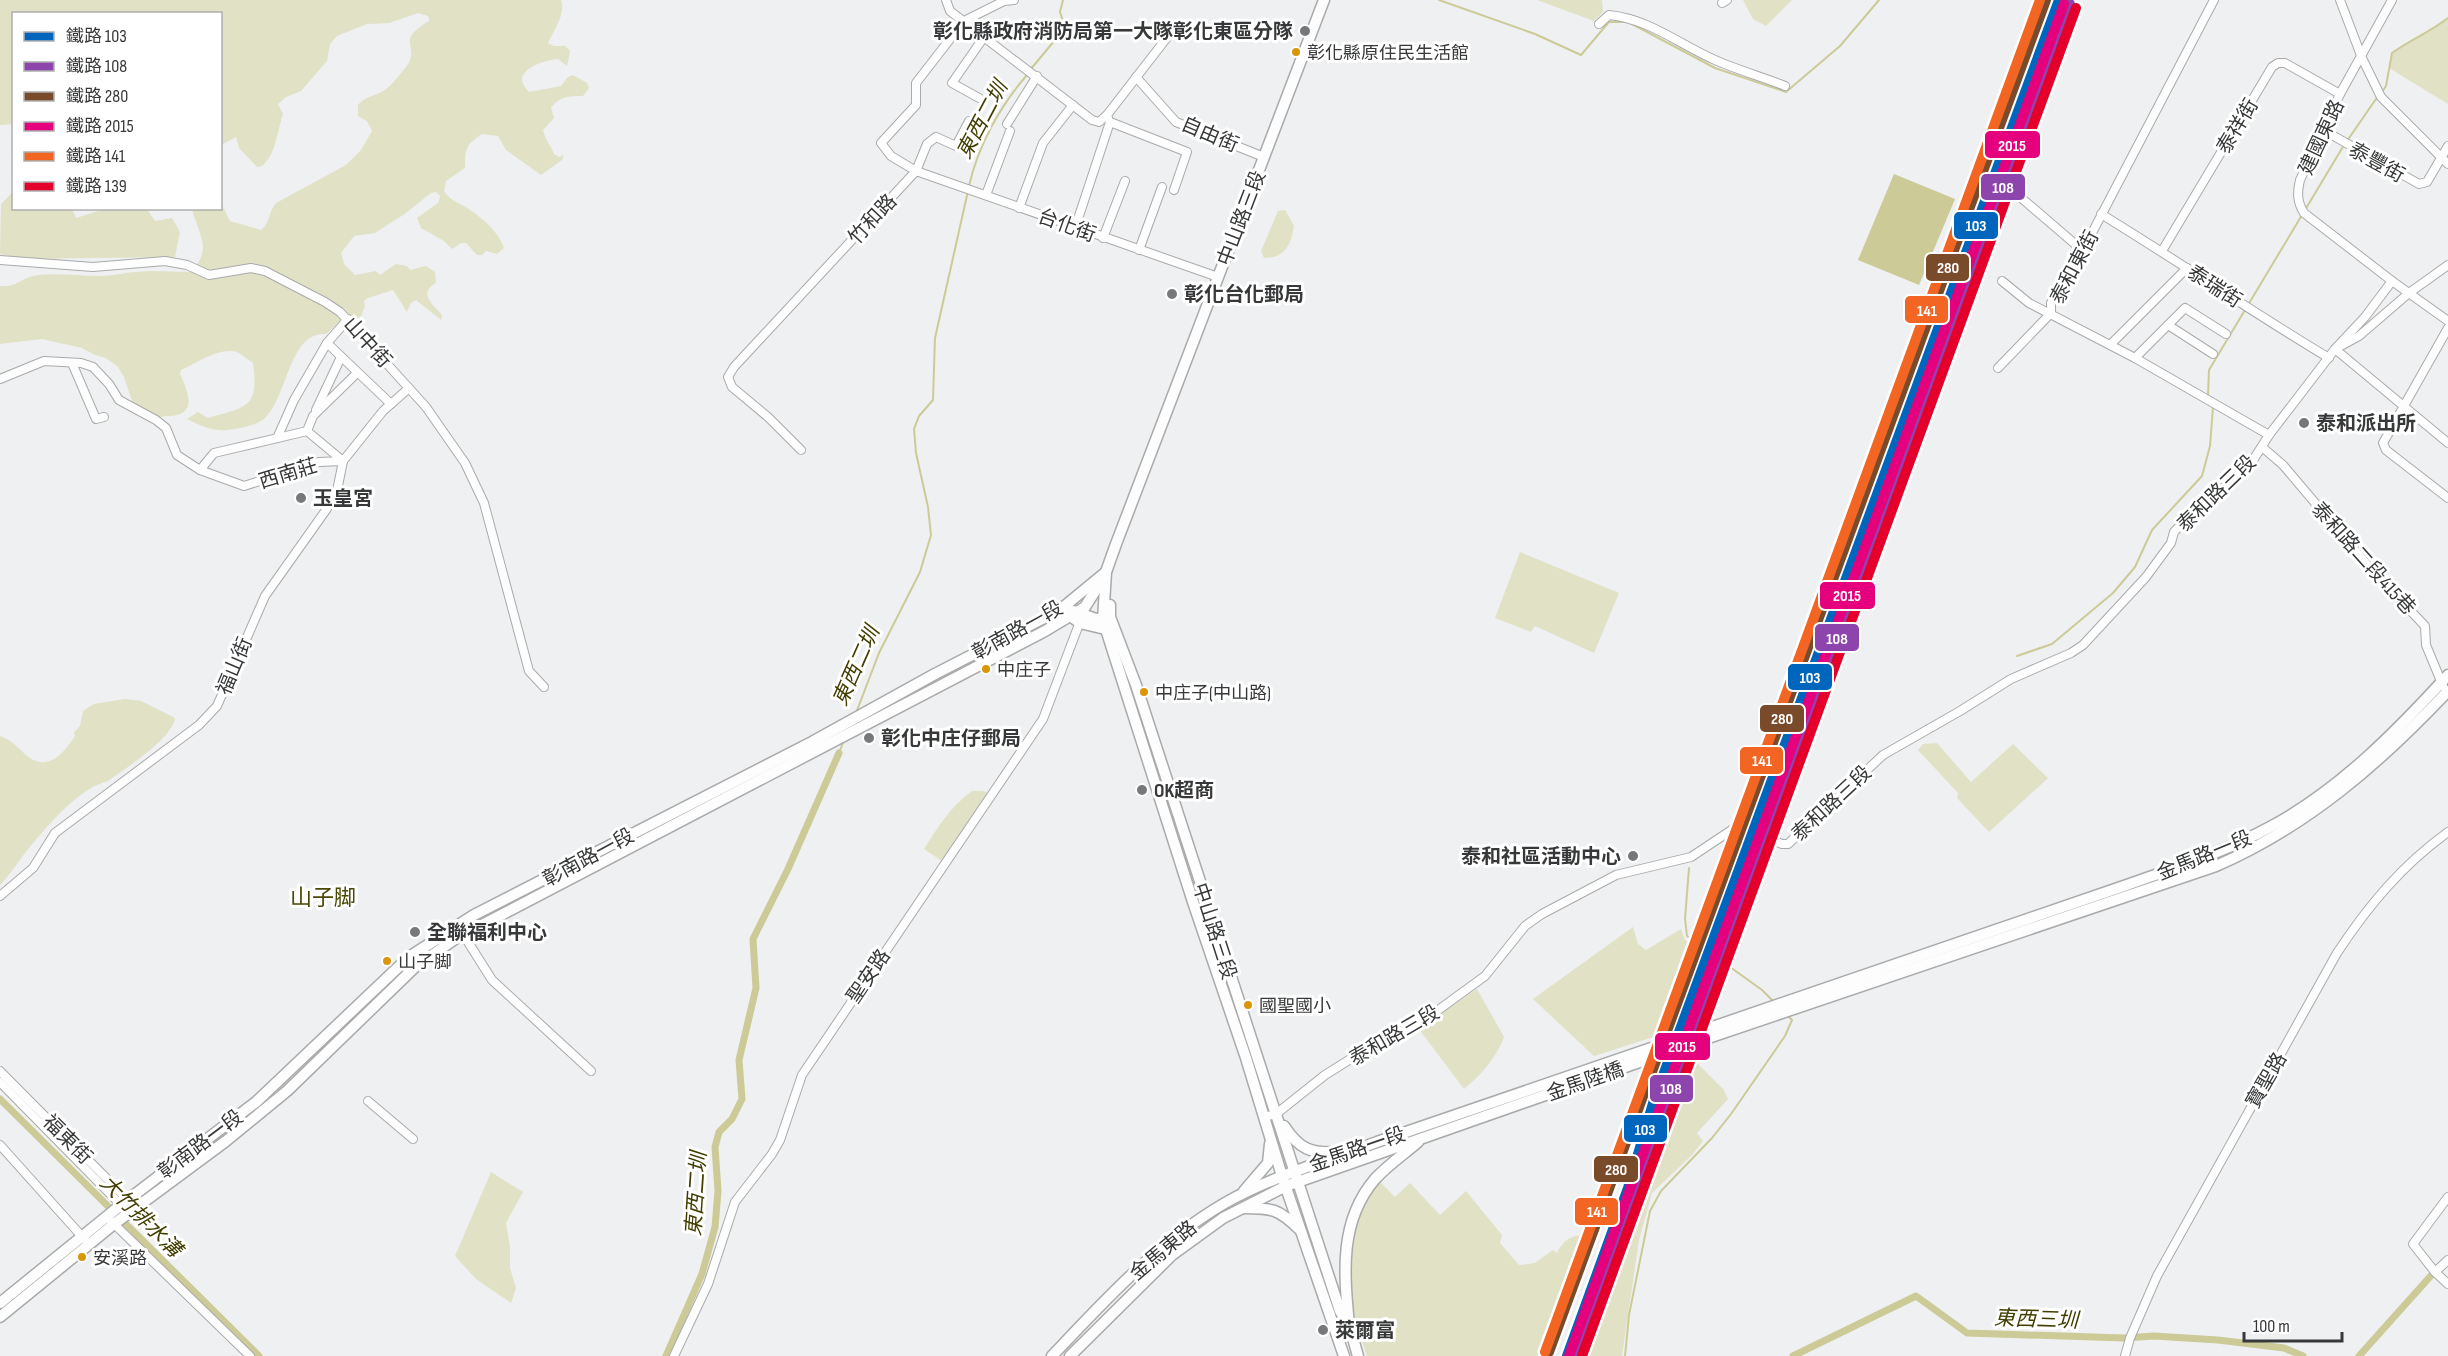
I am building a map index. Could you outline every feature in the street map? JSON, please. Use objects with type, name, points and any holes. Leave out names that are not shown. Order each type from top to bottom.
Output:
[{"type":"main road","name":"中山路三段","points":[[1323,0],[1106,572],[1108,623],[1264,1117],[1340,1311],[1350,1328],[1358,1356]]},
{"type":"main road","name":"彰南路一段","points":[[128,1207],[226,1141],[287,1091],[415,967],[463,934],[849,735],[1076,614],[1098,589],[1106,572]]},
{"type":"main road","name":"彰南路一段","points":[[128,1207],[256,1102],[409,957],[450,930],[474,915],[812,742],[935,674],[1076,614],[1106,572]]},
{"type":"main road","points":[[1076,614],[1108,623]]},
{"type":"main road","name":"中山路三段","points":[[1108,623],[1136,685],[1276,1114],[1302,1232],[1344,1356]]},
{"type":"main road","name":"金馬路一段","points":[[1916,962],[2183,877],[2224,862],[2262,844],[2314,813],[2361,776],[2399,741],[2446,687]]},
{"type":"main road","name":"金馬陸橋","points":[[1421,1132],[1916,962]]},
{"type":"main road","points":[[1276,1114],[1293,1139],[1305,1148],[1316,1153],[1353,1150]]},
{"type":"main road","points":[[1238,1197],[1268,1163],[1270,1153],[1268,1128]]},
{"type":"main road","name":"金馬路一段","points":[[1290,1179],[1353,1150],[1421,1132]]},
{"type":"main road","name":"金馬路一段","points":[[1290,1179],[1421,1132]]},
{"type":"main road","points":[[1350,1328],[1345,1263],[1348,1237],[1356,1207],[1376,1178],[1421,1132]]},
{"type":"main road","name":"金馬東路","points":[[1052,1356],[1160,1249],[1207,1214],[1238,1197],[1290,1179]]},
{"type":"main road","name":"金馬東路","points":[[1070,1356],[1142,1282],[1172,1255],[1204,1231],[1290,1179]]},
{"type":"main road","points":[[0,1303],[128,1207]]},
{"type":"main road","points":[[1241,1208],[1276,1210],[1287,1216],[1302,1232]]},
{"type":"main road","points":[[0,1317],[85,1240]]},
{"type":"street","points":[[946,0],[950,11],[1092,120],[1099,122],[1108,118],[1187,152],[1174,190]]},
{"type":"street","points":[[969,120],[956,146],[936,137],[927,144],[916,171],[891,156],[881,143],[916,105],[916,83],[964,21],[1004,2],[1014,0]]},
{"type":"street","name":"泰和東街","points":[[2214,0],[2082,250],[2051,303],[2050,313],[2135,358],[2269,435]]},
{"type":"street","points":[[2340,0],[2362,58],[2379,93],[2445,161]]},
{"type":"street","name":"建國東路","points":[[2392,0],[2362,58],[2340,94],[2300,180],[2299,206],[2392,281],[2448,321]]},
{"type":"street","points":[[1599,24],[1609,15],[1627,16],[1668,34],[1715,60],[1785,86]]},
{"type":"street","points":[[1075,228],[1097,164],[1108,118],[1136,76],[1169,35]]},
{"type":"street","points":[[979,98],[952,83],[984,37]]},
{"type":"street","name":"泰祥街","points":[[2162,251],[2272,67],[2278,63],[2285,63],[2340,94]]},
{"type":"street","points":[[986,195],[1009,128],[1032,73]]},
{"type":"street","name":"自由街","points":[[1136,76],[1176,122],[1264,157]]},
{"type":"street","points":[[1019,208],[1043,143],[1073,105]]},
{"type":"street","name":"泰豐街","points":[[2323,130],[2344,144],[2419,184],[2427,182],[2445,161],[2448,146]]},
{"type":"street","name":"台化街","points":[[916,171],[1218,277]]},
{"type":"street","name":"竹和路","points":[[801,450],[776,424],[732,387],[728,377],[734,367],[916,171]]},
{"type":"street","points":[[1103,238],[1125,182]]},
{"type":"street","points":[[1139,250],[1162,187]]},
{"type":"street","points":[[2019,196],[2082,250]]},
{"type":"street","name":"泰瑞街","points":[[2101,214],[2329,358]]},
{"type":"street","name":"山中街","points":[[0,260],[93,267],[165,261],[187,265],[209,275],[251,268],[265,271],[307,292],[348,319],[426,407],[465,463],[484,503],[529,671],[544,687]]},
{"type":"street","points":[[2335,349],[2359,336],[2409,293],[2448,265]]},
{"type":"street","points":[[2110,345],[2187,268]]},
{"type":"street","points":[[1998,368],[2050,313],[2029,303],[2002,280]]},
{"type":"street","points":[[2262,447],[2335,349],[2365,317],[2392,281]]},
{"type":"street","points":[[2135,358],[2185,308],[2226,334]]},
{"type":"street","points":[[278,436],[294,400],[327,343],[348,319]]},
{"type":"street","points":[[2168,326],[2213,354]]},
{"type":"street","points":[[2448,328],[2383,443],[2386,450],[2448,498]]},
{"type":"street","points":[[327,343],[391,404]]},
{"type":"street","points":[[2335,349],[2448,443]]},
{"type":"street","points":[[307,431],[341,357]]},
{"type":"street","name":"西南莊","points":[[0,379],[44,361],[93,367],[109,384],[119,400],[166,428],[177,455],[200,470],[244,486],[319,462],[343,461]]},
{"type":"street","points":[[72,363],[96,420],[104,417]]},
{"type":"street","points":[[313,416],[357,373]]},
{"type":"street","name":"福山街","points":[[0,896],[33,868],[55,833],[199,725],[217,706],[261,604],[337,491],[343,461],[391,404],[409,388]]},
{"type":"street","points":[[200,470],[214,453],[278,436],[307,431],[343,461]]},
{"type":"street","name":"泰和路二段415巷","points":[[2262,447],[2283,465],[2371,569],[2425,626],[2426,645],[2446,687]]},
{"type":"street","name":"泰和路三段","points":[[1264,1117],[1276,1114],[1325,1075],[1368,1048],[1431,1016],[1485,976],[1525,926],[1567,900],[1616,875],[1691,857],[1733,829],[1742,829],[1782,844],[1788,844],[1883,755],[2011,679],[2071,653],[2083,645],[2146,577],[2171,543],[2174,532],[2188,517],[2250,465],[2262,447]]},
{"type":"street","name":"聖安路","points":[[674,1356],[708,1284],[735,1202],[780,1140],[802,1076],[1043,719],[1076,614]]},
{"type":"street","name":"寶聖路","points":[[2125,1356],[2130,1338],[2157,1276],[2337,953],[2392,879],[2448,832]]},
{"type":"street","points":[[463,934],[492,980],[591,1071]]},
{"type":"street","name":"福東街","points":[[0,1071],[11,1088],[128,1207]]},
{"type":"street","name":"福東街","points":[[0,1082],[11,1088]]},
{"type":"street","points":[[368,1101],[413,1139]]},
{"type":"street","points":[[0,1145],[85,1240]]},
{"type":"street","points":[[2448,1197],[2413,1244],[2434,1272],[2448,1284]]},
{"type":"street","points":[[111,1220],[250,1356]]},
{"type":"street","points":[[2434,1272],[2448,1260]]},
{"type":"green space","points":[[0,0],[561,0],[561,16],[548,43],[554,46],[565,46],[570,51],[567,66],[558,59],[542,62],[531,67],[524,74],[523,83],[529,92],[561,86],[568,77],[573,75],[587,83],[589,88],[583,96],[561,99],[551,108],[554,118],[543,130],[554,154],[559,157],[564,155],[562,160],[541,175],[506,150],[498,136],[482,134],[467,148],[465,168],[446,181],[444,191],[446,194],[481,218],[499,237],[504,248],[497,254],[486,251],[482,255],[477,255],[466,243],[461,243],[452,249],[444,241],[421,228],[417,218],[439,202],[440,196],[436,192],[431,193],[375,233],[354,236],[341,253],[344,264],[355,275],[376,271],[380,275],[396,264],[407,266],[410,270],[426,266],[435,272],[436,283],[427,295],[442,315],[441,320],[416,300],[411,303],[407,312],[393,290],[368,298],[364,301],[365,306],[361,316],[357,319],[346,316],[326,334],[314,336],[304,343],[290,367],[273,408],[265,418],[250,426],[218,430],[187,419],[198,412],[208,418],[241,408],[252,397],[253,363],[239,353],[230,351],[216,354],[181,370],[180,374],[188,395],[188,406],[180,414],[152,422],[133,404],[124,377],[118,367],[106,358],[82,348],[42,339],[0,344],[0,286],[12,285],[39,275],[108,276],[142,271],[191,272],[198,264],[203,249],[201,234],[192,210],[222,210],[222,205],[230,221],[261,230],[276,203],[346,165],[361,150],[372,131],[367,121],[358,116],[358,105],[386,89],[406,67],[410,60],[412,34],[429,21],[428,16],[418,13],[389,23],[367,24],[337,36],[330,44],[327,61],[301,91],[286,97],[278,104],[283,114],[273,149],[267,161],[257,167],[239,148],[236,137],[222,144],[222,12],[12,12],[12,124],[0,125]]},
{"type":"green space","points":[[1537,0],[1602,0],[1603,12],[1594,21]]},
{"type":"green space","points":[[1743,0],[1792,0],[1766,26],[1753,19]]},
{"type":"green space","points":[[2448,18],[2448,104],[2389,68],[2392,53]]},
{"type":"green space","points":[[12,193],[12,210],[72,210],[76,218],[101,210],[148,210],[155,221],[172,218],[180,232],[175,257],[18,259],[0,254],[1,204]]},
{"type":"green space","points":[[1285,210],[1294,226],[1289,244],[1277,256],[1264,258],[1261,251],[1278,211]]},
{"type":"green space","points":[[1520,552],[1619,593],[1594,653],[1535,626],[1531,632],[1495,618]]},
{"type":"green space","points":[[125,699],[141,701],[175,718],[172,726],[157,744],[136,761],[108,781],[86,791],[65,808],[0,885],[0,736],[30,758],[37,761],[50,761],[67,748],[75,736],[74,732],[80,726],[83,711],[94,704]]},
{"type":"green space","points":[[1937,743],[1971,782],[2013,744],[2048,778],[1989,832],[1957,798],[1958,793],[1918,750],[1923,744]]},
{"type":"green space","points":[[972,791],[991,794],[945,863],[924,849],[951,811]]},
{"type":"green space","points":[[1633,927],[1638,944],[1646,950],[1681,929],[1685,940],[1698,949],[1669,1032],[1594,1056],[1533,999]]},
{"type":"green space","points":[[1477,989],[1504,1037],[1487,1066],[1464,1089],[1419,1029]]},
{"type":"green space","points":[[1679,1054],[1688,1054],[1723,1089],[1728,1099],[1697,1133],[1703,1141],[1692,1155],[1652,1193],[1639,1240],[1622,1356],[1574,1356],[1652,1147]]},
{"type":"green space","points":[[491,1172],[523,1192],[506,1223],[510,1247],[510,1268],[516,1288],[511,1303],[476,1279],[455,1256]]},
{"type":"green space","points":[[1379,1181],[1395,1197],[1410,1183],[1440,1215],[1466,1191],[1502,1235],[1500,1243],[1519,1265],[1535,1263],[1553,1250],[1557,1253],[1560,1247],[1572,1237],[1595,1234],[1551,1356],[1367,1356],[1352,1303],[1348,1267],[1349,1249],[1360,1214]]},
{"type":"shaded area","points":[[1894,174],[1955,199],[1919,285],[1858,260]]},
{"type":"waterway","name":"東西二圳","points":[[1030,70],[1065,28],[1060,12],[1063,0]]},
{"type":"waterway","points":[[1439,0],[1535,34],[1581,55],[1609,22],[1627,22]]},
{"type":"waterway","points":[[1632,24],[1715,68],[1786,92],[1840,46],[1879,0]]},
{"type":"waterway","points":[[2382,92],[2386,86],[2392,53],[2448,18]]},
{"type":"waterway","name":"東西二圳","points":[[969,186],[978,156],[991,127],[1027,75]]},
{"type":"waterway","points":[[2347,141],[2378,96]]},
{"type":"waterway","points":[[2305,210],[2344,145]]},
{"type":"waterway","name":"東西二圳","points":[[856,713],[879,653],[920,572],[931,535],[928,507],[916,453],[914,429],[919,416],[933,400],[935,338],[968,191]]},
{"type":"waterway","points":[[2248,305],[2302,215]]},
{"type":"waterway","points":[[2208,396],[2209,370],[2245,310]]},
{"type":"waterway","points":[[2017,656],[2052,644],[2113,593],[2135,567],[2152,530],[2202,476],[2210,446],[2213,407]]},
{"type":"waterway","name":"東西二圳","points":[[839,753],[844,740]]},
{"type":"waterway","name":"東西二圳","points":[[666,1356],[702,1274],[715,1227],[718,1191],[715,1147],[719,1132],[732,1119],[742,1099],[739,1060],[756,988],[753,939],[788,869],[839,753]]},
{"type":"waterway","points":[[1689,868],[1685,919],[1687,936],[1762,990],[1773,1001]]},
{"type":"waterway","points":[[1625,1356],[1629,1315],[1650,1211],[1661,1191],[1712,1138],[1731,1114],[1785,1036],[1792,1020],[1788,1016]]},
{"type":"waterway","name":"大竹排水溝","points":[[0,1099],[259,1356]]},
{"type":"waterway","name":"東西三圳","points":[[2359,1356],[2437,1269]]},
{"type":"waterway","name":"東西三圳","points":[[1793,1356],[1916,1296],[1967,1333],[2124,1338],[2154,1336],[2218,1340],[2284,1348],[2303,1356]]},
{"type":"railway","points":[[1571,1356],[1608,1255],[1628,1188]]},
{"type":"rail line","name":"141","points":[[1545,1352],[2040,0]]},
{"type":"rail line","name":"280","points":[[1549,1352],[2046,0]]},
{"type":"rail line","name":"103","points":[[1567,1356],[1628,1188],[1654,1100],[2059,0]]},
{"type":"rail line","name":"2015","points":[[1569,1356],[2064,4]]},
{"type":"rail line","name":"108","points":[[1573,1356],[2070,4]]},
{"type":"rail line","name":"139","points":[[1582,1356],[2076,8]]},
{"type":"place","name":"彰化縣政府消防局第一大隊彰化東區分隊","points":[[1305,31]]},
{"type":"place","name":"彰化縣原住民生活館","points":[[1296,52]]},
{"type":"place","name":"彰化台化郵局","points":[[1172,294]]},
{"type":"place","name":"泰和派出所","points":[[2304,423]]},
{"type":"place","name":"玉皇宮","points":[[301,498]]},
{"type":"place","name":"中庄子","points":[[986,669]]},
{"type":"place","name":"中庄子(中山路)","points":[[1144,692]]},
{"type":"place","name":"彰化中庄仔郵局","points":[[869,738]]},
{"type":"place","name":"OK超商","points":[[1142,790]]},
{"type":"place","name":"泰和社區活動中心","points":[[1633,856]]},
{"type":"place","name":"全聯福利中心","points":[[415,932]]},
{"type":"place","name":"山子脚","points":[[387,961]]},
{"type":"place","name":"國聖國小","points":[[1248,1005]]},
{"type":"place","name":"安溪路","points":[[82,1257]]},
{"type":"place","name":"萊爾富","points":[[1323,1330]]},
{"type":"district","name":"山子脚","points":[[323,897]]}]
